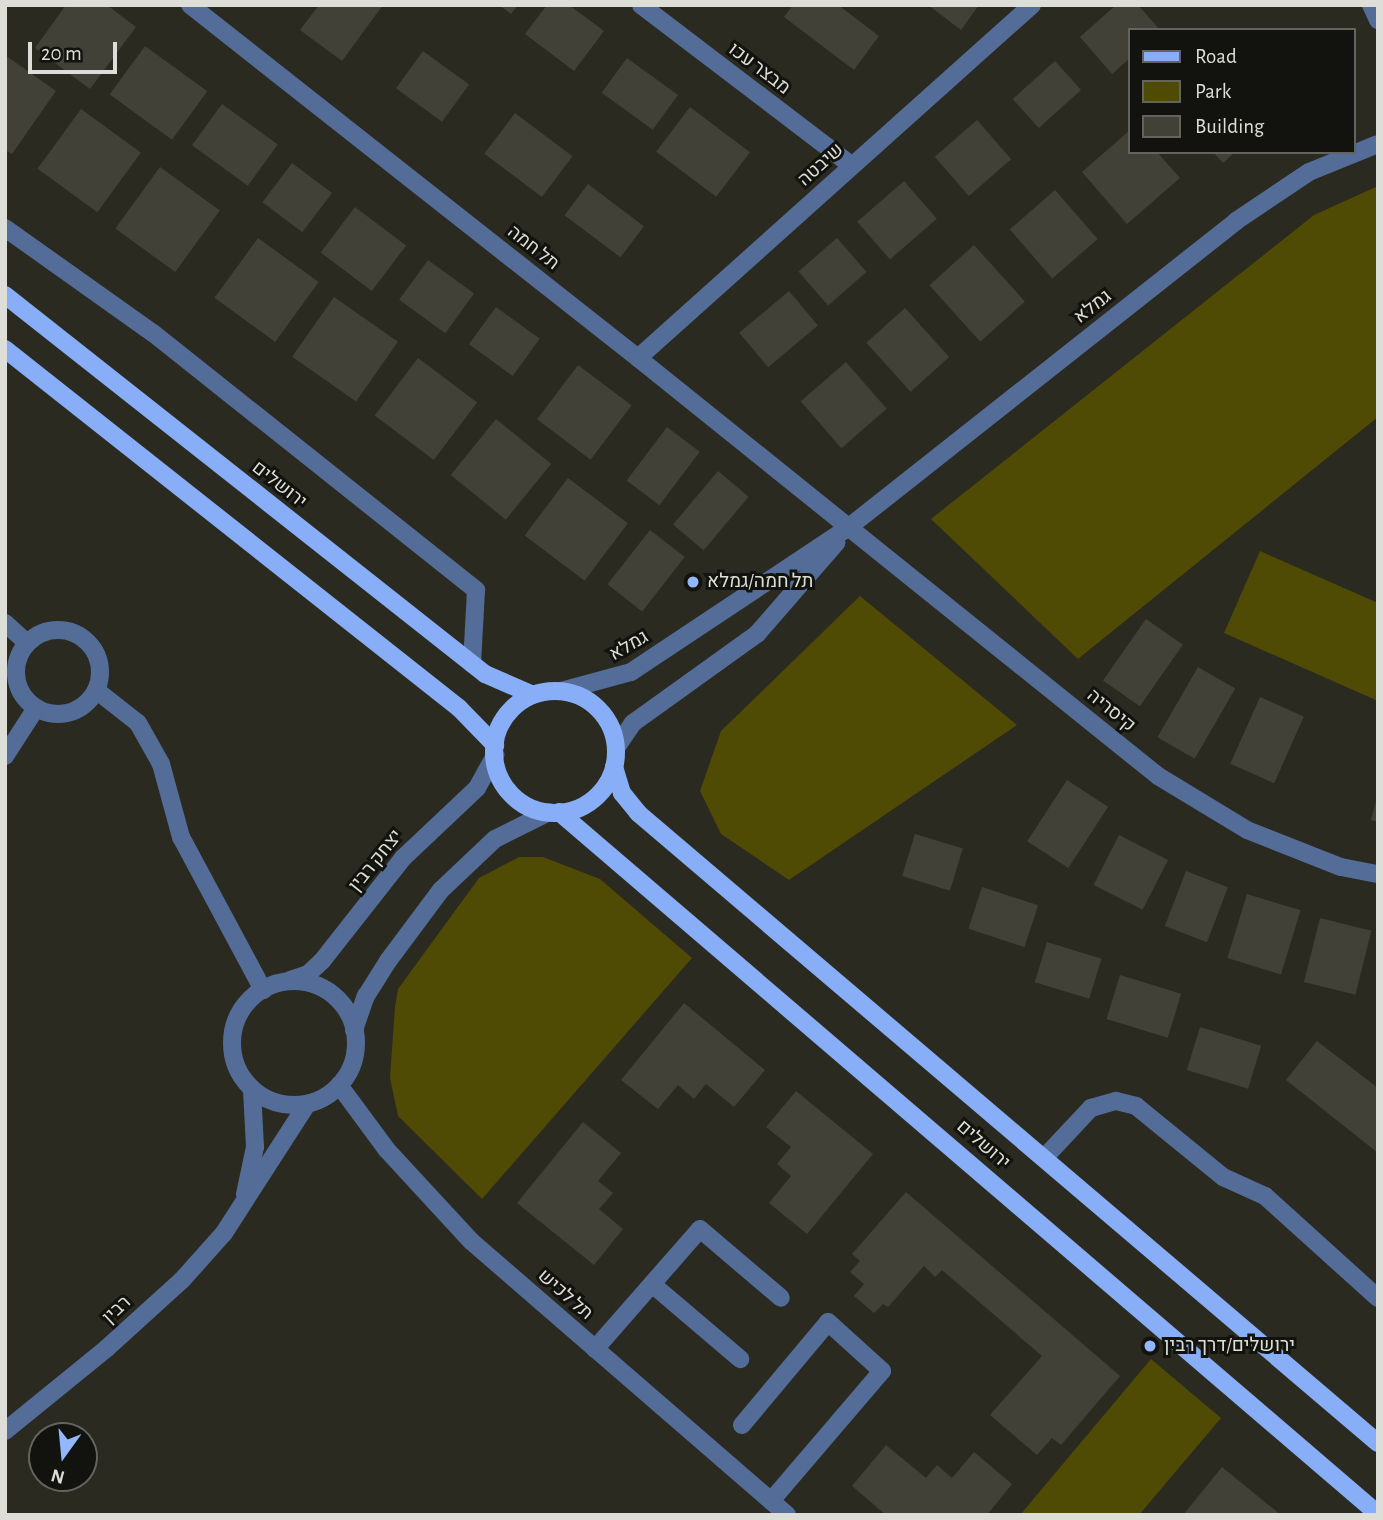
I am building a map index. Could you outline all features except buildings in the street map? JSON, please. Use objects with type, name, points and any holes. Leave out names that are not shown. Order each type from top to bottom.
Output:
[{"type":"main road","name":"ירושלים","points":[[5,295],[472,664],[500,684],[533,695]]},
{"type":"main road","points":[[5,349],[459,708],[495,750]]},
{"type":"main road","points":[[561,691],[596,707],[612,730],[616,748],[614,767],[594,799],[554,812],[514,796],[499,773],[495,750],[505,718],[533,695],[561,691]]},
{"type":"main road","name":"ירושלים","points":[[614,767],[622,793],[638,813],[1378,1443]]},
{"type":"main road","name":"ירושלים","points":[[554,812],[1378,1514]]},
{"type":"street","name":"תל חמה","points":[[190,5],[849,527]]},
{"type":"street","name":"מבצר עכו","points":[[641,5],[852,165]]},
{"type":"street","name":"שיבטה","points":[[638,358],[1032,5]]},
{"type":"street","points":[[1371,5],[1378,20]]},
{"type":"street","name":"גמלא","points":[[1355,153],[1378,144]]},
{"type":"street","name":"גמלא","points":[[561,691],[631,672],[849,527],[1236,221],[1309,172],[1353,154]]},
{"type":"street","points":[[5,228],[153,333],[476,590],[472,664]]},
{"type":"street","name":"גמלא","points":[[616,748],[632,723],[757,634],[849,527]]},
{"type":"street","name":"קיסריה","points":[[849,527],[1158,776],[1247,830],[1341,867],[1378,874]]},
{"type":"street","points":[[5,623],[27,643]]},
{"type":"street","points":[[57,629],[84,638],[99,662],[96,690],[76,710],[49,713],[36,708],[18,688],[16,661],[27,643],[57,629]]},
{"type":"street","points":[[96,690],[138,723],[161,764],[181,837],[263,990]]},
{"type":"street","points":[[5,756],[36,708]]},
{"type":"street","name":"יצחק רבין","points":[[280,983],[308,974],[322,961],[403,858],[477,788],[495,750]]},
{"type":"street","points":[[243,1205],[307,1104],[340,1085],[353,1059],[354,1030],[366,996],[388,961],[441,890],[495,839],[554,812]]},
{"type":"street","points":[[307,1104],[278,1103],[252,1089],[236,1066],[232,1037],[242,1010],[263,990],[280,983],[310,984],[328,992],[347,1013],[354,1030]]},
{"type":"street","name":"תל לכיש","points":[[340,1085],[387,1150],[454,1224],[787,1515]]},
{"type":"street","points":[[243,1205],[255,1147],[252,1089]]},
{"type":"street","points":[[1044,1158],[1091,1108],[1116,1101],[1136,1106],[1223,1177],[1265,1196],[1378,1298]]},
{"type":"street","name":"רבין","points":[[5,1431],[107,1348],[181,1280],[243,1205]]},
{"type":"street","points":[[595,1349],[700,1229],[781,1298]]},
{"type":"street","points":[[652,1284],[740,1359]]},
{"type":"street","points":[[742,1425],[828,1322],[882,1371],[771,1501]]},
{"type":"green space","points":[[1378,186],[1378,417],[1078,659],[931,519],[1314,215]]},
{"type":"green space","points":[[1260,551],[1378,603],[1378,701],[1224,633]]},
{"type":"green space","points":[[860,596],[1017,725],[789,880],[721,834],[700,791],[721,731]]},
{"type":"green space","points":[[519,857],[543,857],[600,879],[692,958],[482,1199],[398,1116],[390,1078],[395,1007],[398,989],[479,878]]},
{"type":"green space","points":[[1151,1359],[1221,1418],[1139,1515],[1020,1515]]},
{"type":"place","name":"תל חמה/גמלא","points":[[693,582]]},
{"type":"place","name":"ירושלים/דרך רבין","points":[[1150,1346]]}]
